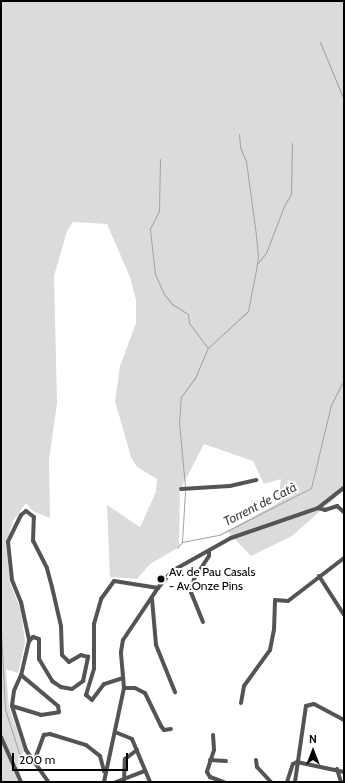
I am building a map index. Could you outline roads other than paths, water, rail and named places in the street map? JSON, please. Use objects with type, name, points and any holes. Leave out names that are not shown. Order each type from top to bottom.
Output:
[{"type":"street","points":[[181,489],[230,486],[256,480]]},
{"type":"street","points":[[104,773],[115,732],[124,688],[121,652],[123,640],[172,570],[253,529],[318,508],[344,488]]},
{"type":"street","points":[[318,508],[325,510],[337,506],[344,512]]},
{"type":"street","points":[[29,641],[33,637],[39,639],[39,659],[52,681],[61,687],[72,688],[84,681],[88,657],[81,654],[69,662],[62,655],[61,626],[52,586],[47,568],[33,541],[34,517],[26,511],[21,515],[10,536],[8,551],[12,580],[21,602],[29,641],[21,675],[14,691],[12,706],[26,750],[48,782]]},
{"type":"street","points":[[203,622],[191,593],[194,578],[209,556],[209,552]]},
{"type":"street","points":[[241,703],[244,686],[270,650],[274,630],[275,600],[288,601],[344,558]]},
{"type":"street","points":[[319,576],[344,615]]},
{"type":"street","points":[[123,678],[104,684],[92,700],[86,695],[94,668],[96,614],[101,599],[114,581],[158,588]]},
{"type":"street","points":[[152,599],[156,645],[175,692]]},
{"type":"street","points":[[12,706],[41,715],[59,712],[58,706],[21,675]]},
{"type":"street","points":[[124,688],[135,688],[145,693],[161,726],[164,730],[170,729]]},
{"type":"street","points":[[295,782],[306,706],[314,704],[344,720]]},
{"type":"street","points":[[115,732],[128,735],[137,750],[150,782]]},
{"type":"street","points":[[34,762],[44,735],[50,734],[91,748],[100,756],[104,773],[104,782]]},
{"type":"street","points":[[213,735],[214,750],[210,760],[208,772],[210,777],[224,782]]},
{"type":"street","points":[[1,737],[21,782]]},
{"type":"street","points":[[124,781],[124,759],[137,750]]},
{"type":"street","points":[[210,760],[226,761]]},
{"type":"street","points":[[256,760],[257,768],[271,782]]},
{"type":"street","points":[[287,782],[293,764],[297,762],[337,769],[344,772]]},
{"type":"street","points":[[337,769],[341,782]]},
{"type":"street","points":[[116,782],[124,781],[146,772]]},
{"type":"waterway","name":"Torrent de Catà","points":[[320,42],[344,100]]},
{"type":"waterway","points":[[185,486],[179,423],[181,397],[195,378],[208,348],[248,311],[258,258],[246,161],[240,147],[239,134]]},
{"type":"waterway","points":[[257,264],[266,253],[284,206],[291,194],[292,143]]},
{"type":"waterway","points":[[160,159],[159,211],[150,229],[155,274],[164,294],[172,304],[188,314],[189,323],[208,348]]},
{"type":"waterway","name":"Torrent de Catà","points":[[177,548],[182,542],[219,535],[311,488],[331,405],[344,380]]},
{"type":"waterway","points":[[182,542],[185,491]]},
{"type":"waterway","points":[[1,632],[5,709],[21,759]]},
{"type":"place","name":"Av. de Pau Casals - Av.Onze Pins","points":[[161,579]]}]
